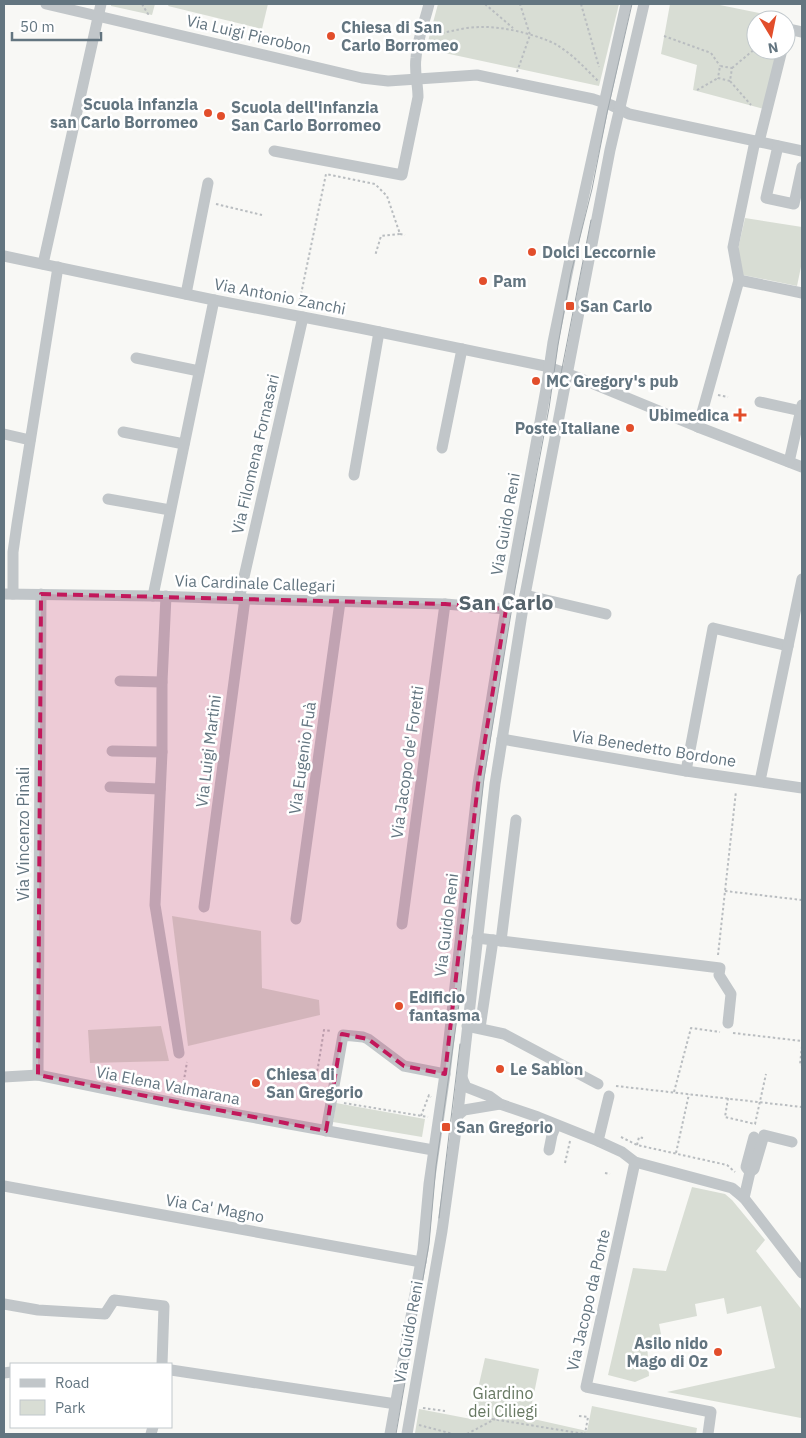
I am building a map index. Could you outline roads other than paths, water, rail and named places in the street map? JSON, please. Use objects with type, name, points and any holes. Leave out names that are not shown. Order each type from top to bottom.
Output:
[{"type":"street","name":"Via Luigi Pierobon","points":[[46,4],[362,78],[416,80],[477,74],[611,105],[629,114],[802,151]]},
{"type":"street","points":[[43,264],[101,4]]},
{"type":"street","points":[[274,151],[402,175],[418,98],[416,56],[429,4]]},
{"type":"street","points":[[611,105],[626,4]]},
{"type":"street","points":[[611,105],[644,4]]},
{"type":"street","points":[[698,427],[739,280],[733,247],[757,142],[780,60]]},
{"type":"street","name":"Via Guido Reni","points":[[390,1434],[421,1262],[433,1150],[445,1074],[478,784],[506,609],[553,342],[574,240],[611,105]]},
{"type":"street","name":"Via Guido Reni","points":[[407,1434],[442,1231],[502,739],[525,595],[610,150],[611,105]]},
{"type":"street","points":[[778,146],[766,198],[794,204],[802,167]]},
{"type":"street","points":[[186,294],[208,183]]},
{"type":"street","name":"Via Antonio Zanchi","points":[[4,256],[550,367],[802,467]]},
{"type":"street","points":[[8,594],[30,440],[58,267]]},
{"type":"street","points":[[739,280],[802,292]]},
{"type":"street","points":[[153,596],[214,300]]},
{"type":"street","name":"Via Filomena Fornasari","points":[[242,599],[303,317]]},
{"type":"street","points":[[354,476],[379,332]]},
{"type":"street","points":[[442,448],[462,349]]},
{"type":"street","points":[[136,358],[199,371]]},
{"type":"street","points":[[760,402],[802,408],[789,462]]},
{"type":"street","points":[[123,432],[184,444]]},
{"type":"street","points":[[4,434],[30,440]]},
{"type":"street","points":[[108,499],[170,510]]},
{"type":"street","points":[[760,782],[802,579]]},
{"type":"street","name":"Via Cardinale Callegari","points":[[8,594],[166,596],[445,604],[506,609]]},
{"type":"street","name":"Via Vincenzo Pinali","points":[[38,1075],[41,594]]},
{"type":"street","points":[[525,595],[606,614]]},
{"type":"street","points":[[166,596],[162,682],[162,752],[155,905],[179,1053]]},
{"type":"street","name":"Via Luigi Martini","points":[[204,907],[242,599]]},
{"type":"street","name":"Via Eugenio Fuà","points":[[296,919],[340,602]]},
{"type":"street","name":"Via Jacopo de' Foretti","points":[[402,924],[445,604]]},
{"type":"street","points":[[686,771],[713,628],[788,646]]},
{"type":"street","points":[[120,681],[162,682]]},
{"type":"street","name":"Via Benedetto Bordone","points":[[502,739],[686,771],[802,788]]},
{"type":"street","points":[[112,751],[162,752]]},
{"type":"street","points":[[110,787],[160,789]]},
{"type":"street","points":[[480,1028],[497,940],[516,820]]},
{"type":"street","points":[[477,938],[720,968],[719,975],[731,994],[728,1023]]},
{"type":"street","points":[[467,1026],[504,1034],[598,1084]]},
{"type":"street","points":[[326,1130],[343,1035],[368,1039],[404,1066],[445,1074]]},
{"type":"street","name":"Via Elena Valmarana","points":[[4,1077],[38,1075],[184,1105],[433,1150]]},
{"type":"street","points":[[462,1078],[466,1087],[489,1096],[500,1104],[598,1141],[622,1152],[635,1162],[732,1188],[744,1198],[802,1272]]},
{"type":"street","points":[[598,1141],[612,1091]]},
{"type":"street","points":[[457,1116],[461,1111],[469,1108],[500,1104]]},
{"type":"street","points":[[549,1150],[556,1125]]},
{"type":"street","points":[[744,1198],[764,1135],[792,1142]]},
{"type":"street","points":[[749,1178],[746,1167],[754,1136]]},
{"type":"street","name":"Via Jacopo da Ponte","points":[[635,1162],[586,1387],[711,1412],[708,1434]]},
{"type":"street","name":"Via Ca' Magno","points":[[4,1186],[421,1262]]},
{"type":"street","points":[[4,1304],[38,1310],[105,1314],[114,1300],[164,1306],[162,1363]]},
{"type":"street","points":[[172,1370],[396,1404]]},
{"type":"tram line","points":[[396,1434],[429,1244],[436,1166],[459,1004],[484,778],[515,589],[549,408],[571,273],[592,189],[632,4]]},
{"type":"tram line","points":[[558,389],[591,220]]},
{"type":"tram line","points":[[439,1218],[460,1044]]},
{"type":"place","name":"Chiesa di San Carlo Borromeo","points":[[331,36]]},
{"type":"place","name":"Scuola infanzia san Carlo Borromeo","points":[[208,113]]},
{"type":"place","name":"Scuola dell'infanzia San Carlo Borromeo","points":[[221,116]]},
{"type":"place","name":"Dolci Leccornie","points":[[532,252]]},
{"type":"place","name":"Pam","points":[[483,281]]},
{"type":"place","name":"San Carlo","points":[[570,306]]},
{"type":"place","name":"MC Gregory's pub","points":[[536,381]]},
{"type":"place","name":"Ubimedica","points":[[740,415]]},
{"type":"place","name":"Poste Italiane","points":[[630,428]]},
{"type":"place","name":"Edificio fantasma","points":[[399,1006]]},
{"type":"place","name":"Le Sablon","points":[[500,1069]]},
{"type":"place","name":"Chiesa di San Gregorio","points":[[256,1083]]},
{"type":"place","name":"San Gregorio","points":[[446,1127]]},
{"type":"place","name":"Asilo nido Mago di Oz","points":[[718,1352]]},
{"type":"district","name":"San Carlo","points":[[506,603]]},
{"type":"park label","name":"Giardino dei Ciliegi","points":[[503,1402]]}]
